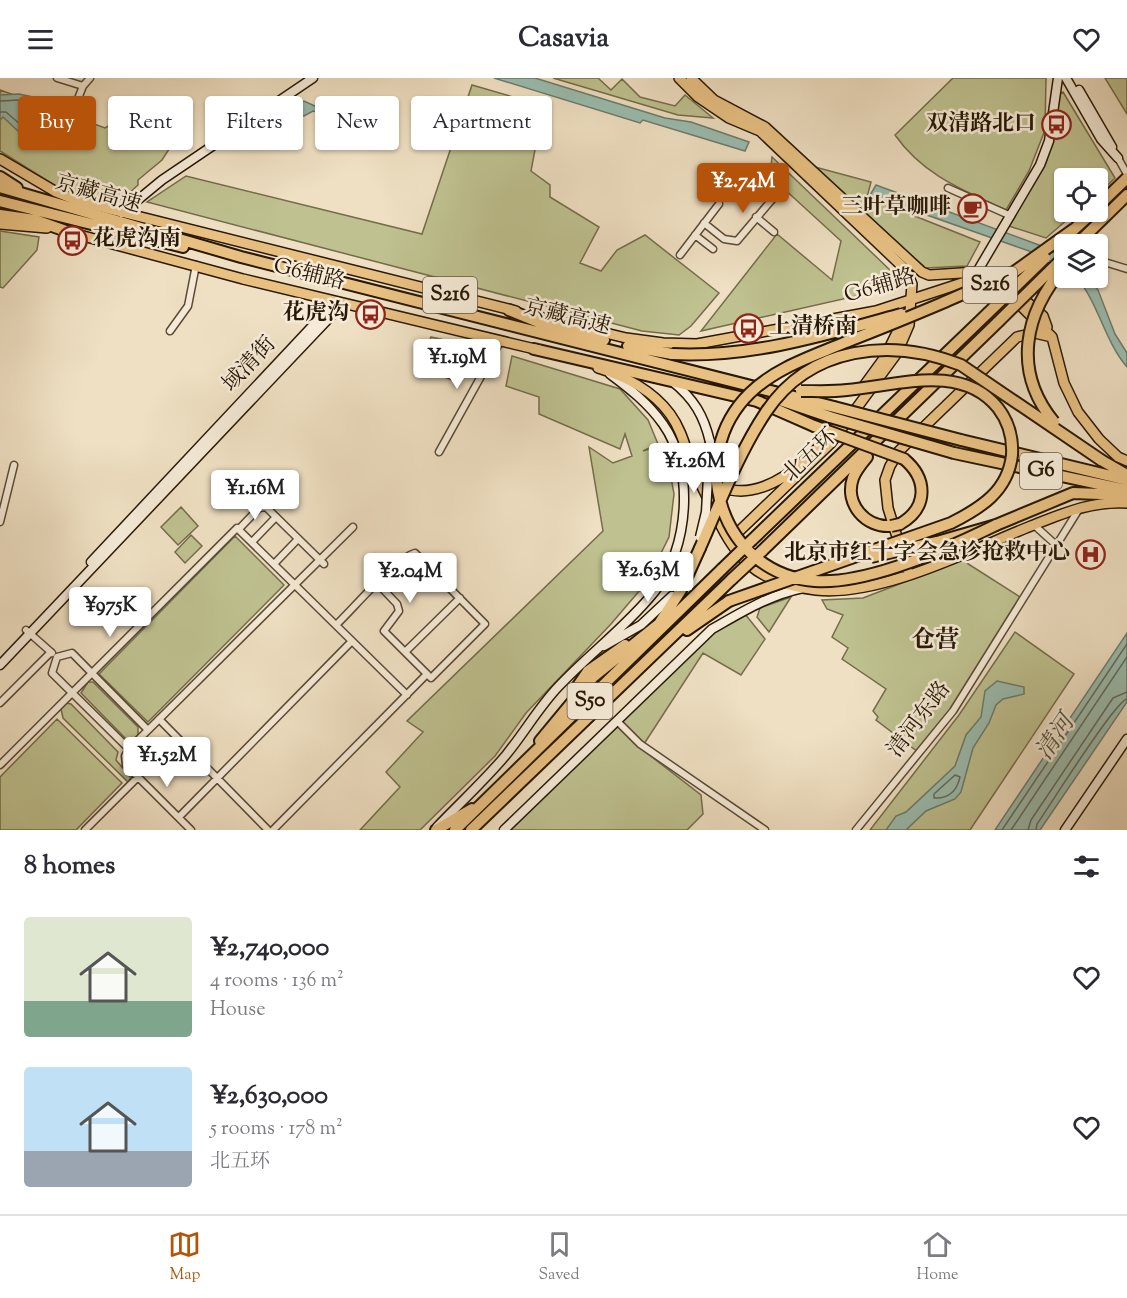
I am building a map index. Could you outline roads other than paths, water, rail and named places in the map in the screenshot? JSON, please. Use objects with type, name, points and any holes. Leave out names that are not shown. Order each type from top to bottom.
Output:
[{"type":"highway","points":[[1108,196],[1127,176]]},
{"type":"highway","points":[[0,177],[25,193]]},
{"type":"highway","name":"京藏高速","points":[[0,187],[241,257],[832,412],[954,453],[1127,490]]},
{"type":"highway","points":[[1087,234],[1127,195]]},
{"type":"highway","name":"京藏高速","points":[[0,201],[832,412],[1127,477]]},
{"type":"highway","points":[[1097,234],[1127,205]]},
{"type":"highway","points":[[0,215],[35,220],[66,231]]},
{"type":"highway","name":"北五环","points":[[455,830],[1082,222]]},
{"type":"highway","points":[[1074,229],[1014,272],[797,362],[772,375],[750,393],[728,423],[717,455],[716,474],[721,508],[728,524],[751,552],[781,571],[814,581],[840,580],[876,573],[956,545],[996,525],[1073,493],[1127,495]]},
{"type":"highway","name":"北五环","points":[[471,830],[922,397],[1054,267]]},
{"type":"highway","points":[[1054,281],[1040,300],[1028,344],[1030,375],[1037,397],[1062,432]]},
{"type":"highway","points":[[637,349],[672,354],[703,355],[755,351],[836,332],[947,301]]},
{"type":"highway","points":[[509,310],[541,324],[801,391],[846,390],[920,381],[958,382],[986,395],[1004,416],[1010,432],[1012,448],[1010,466],[1003,484],[976,511],[951,523],[729,601],[644,663]]},
{"type":"highway","points":[[534,349],[757,401],[814,426],[904,459],[915,468],[922,488],[917,511],[896,525],[876,526],[858,512],[851,495],[853,477],[869,454],[922,397]]},
{"type":"highway","points":[[435,830],[493,795],[567,707],[588,671],[603,658],[644,634],[670,610],[741,457],[766,412],[784,390],[806,372],[849,353],[893,349],[937,356],[985,380],[1127,477]]},
{"type":"highway","points":[[835,564],[937,543],[996,525]]},
{"type":"main road","points":[[679,78],[698,97],[729,118],[760,131],[906,270],[912,284],[909,325],[904,340],[831,443],[729,541]]},
{"type":"main road","points":[[691,78],[714,100],[765,127],[917,268],[929,275]]},
{"type":"main road","name":"G6辅路","points":[[0,159],[56,192],[122,213],[626,338],[663,344],[698,344],[876,311],[962,283],[980,281],[1011,296],[1052,337]]},
{"type":"main road","name":"G6辅路","points":[[0,224],[38,226],[66,231],[335,302],[534,349],[605,370],[629,381],[659,402],[680,430],[692,464],[729,541],[742,560],[757,571],[803,588],[850,590],[909,574],[1082,506],[1096,503],[1127,503]]},
{"type":"main road","points":[[912,284],[920,277],[929,275],[977,272],[1004,284],[1031,304],[1043,316],[1052,337],[1064,383],[1077,412],[1099,439],[1118,457],[1127,461]]},
{"type":"main road","points":[[692,464],[712,483],[739,491],[760,488],[780,480],[828,437],[885,357],[898,334],[911,299]]},
{"type":"main road","points":[[909,574],[888,508],[885,480],[899,451],[1017,337],[1035,333],[1052,337]]},
{"type":"street","points":[[57,78],[83,86]]},
{"type":"street","points":[[79,96],[83,86],[90,78]]},
{"type":"street","points":[[977,272],[1040,165],[1049,141],[1058,78]]},
{"type":"street","points":[[1066,78],[1101,139],[1118,158]]},
{"type":"street","points":[[1072,78],[1127,176]]},
{"type":"street","points":[[122,213],[162,180],[311,79]]},
{"type":"street","points":[[948,188],[1011,216]]},
{"type":"street","points":[[704,224],[724,239],[736,241],[775,196]]},
{"type":"street","points":[[680,255],[718,204]]},
{"type":"street","points":[[756,218],[774,232]]},
{"type":"street","points":[[695,235],[713,249]]},
{"type":"street","points":[[1108,263],[1127,269]]},
{"type":"street","points":[[170,331],[188,306],[196,265]]},
{"type":"street","name":"域清街","points":[[0,666],[28,632],[335,302]]},
{"type":"street","points":[[439,452],[500,342]]},
{"type":"street","points":[[435,830],[505,756],[556,688],[655,590],[672,561],[683,523],[685,504],[679,462],[665,426],[648,405],[605,370]]},
{"type":"street","points":[[593,652],[641,625],[668,602],[678,588],[698,548],[706,512],[710,442],[698,408],[688,394],[670,380]]},
{"type":"street","points":[[0,522],[14,465]]},
{"type":"street","name":"清河东路","points":[[856,830],[953,711],[1055,544],[1082,506]]},
{"type":"street","points":[[0,765],[237,528],[239,529],[262,507],[276,517],[321,562]]},
{"type":"street","points":[[252,542],[276,517]]},
{"type":"street","points":[[1034,525],[1055,544]]},
{"type":"street","points":[[191,830],[126,765],[125,756],[129,748],[295,584],[321,562],[353,527]]},
{"type":"street","points":[[239,529],[407,695]]},
{"type":"street","points":[[274,564],[298,539]]},
{"type":"street","points":[[336,625],[378,584],[407,556],[415,553],[485,624],[430,678],[384,631],[399,611],[397,604],[378,584]]},
{"type":"street","points":[[504,830],[712,629],[748,608],[783,592],[803,588]]},
{"type":"street","points":[[405,652],[459,598]]},
{"type":"street","points":[[28,632],[57,657]]},
{"type":"street","name":"域清街","points":[[0,658],[28,632]]},
{"type":"street","points":[[178,817],[352,641]]},
{"type":"street","points":[[0,703],[51,651]]},
{"type":"street","points":[[57,657],[72,653],[148,730]]},
{"type":"street","points":[[57,657],[52,673],[129,748]]},
{"type":"street","points":[[273,830],[427,674]]},
{"type":"street","points":[[159,719],[268,830]]},
{"type":"street","points":[[617,721],[639,744],[765,830]]},
{"type":"street","points":[[1065,830],[1127,739]]},
{"type":"street","points":[[85,830],[138,777]]},
{"type":"water","points":[[494,78],[535,78],[665,118],[691,122],[749,142],[745,151],[643,120],[640,123]]},
{"type":"water","points":[[0,95],[28,96],[18,96],[18,131],[3,117],[0,120]]},
{"type":"water","points":[[304,101],[315,106],[315,112],[303,116]]},
{"type":"water","points":[[876,185],[1039,245],[1054,252],[1054,263],[1029,251],[870,195]]},
{"type":"water","points":[[1085,288],[1098,290],[1115,334],[1127,353],[1127,367],[1113,345]]},
{"type":"water","points":[[1127,633],[1127,702],[1040,830],[995,830]]},
{"type":"water","points":[[997,681],[1024,687],[1024,694],[1003,699],[996,705],[989,723],[973,748],[961,792],[955,799],[926,811],[906,830],[886,830],[896,816],[906,812],[955,766],[966,735],[981,717],[985,691]]},
{"type":"place","name":"双清路北口","points":[[1057,125]]},
{"type":"place","name":"三叶草咖啡","points":[[972,208]]},
{"type":"place","name":"花虎沟南","points":[[72,240]]},
{"type":"place","name":"花虎沟","points":[[370,314]]},
{"type":"place","name":"上清桥南","points":[[748,328]]},
{"type":"place","name":"北京市红十字会急诊抢救中心","points":[[1091,554]]},
{"type":"district","name":"仓营","points":[[935,641]]},
{"type":"water label","name":"清河","points":[[1056,738]]}]
